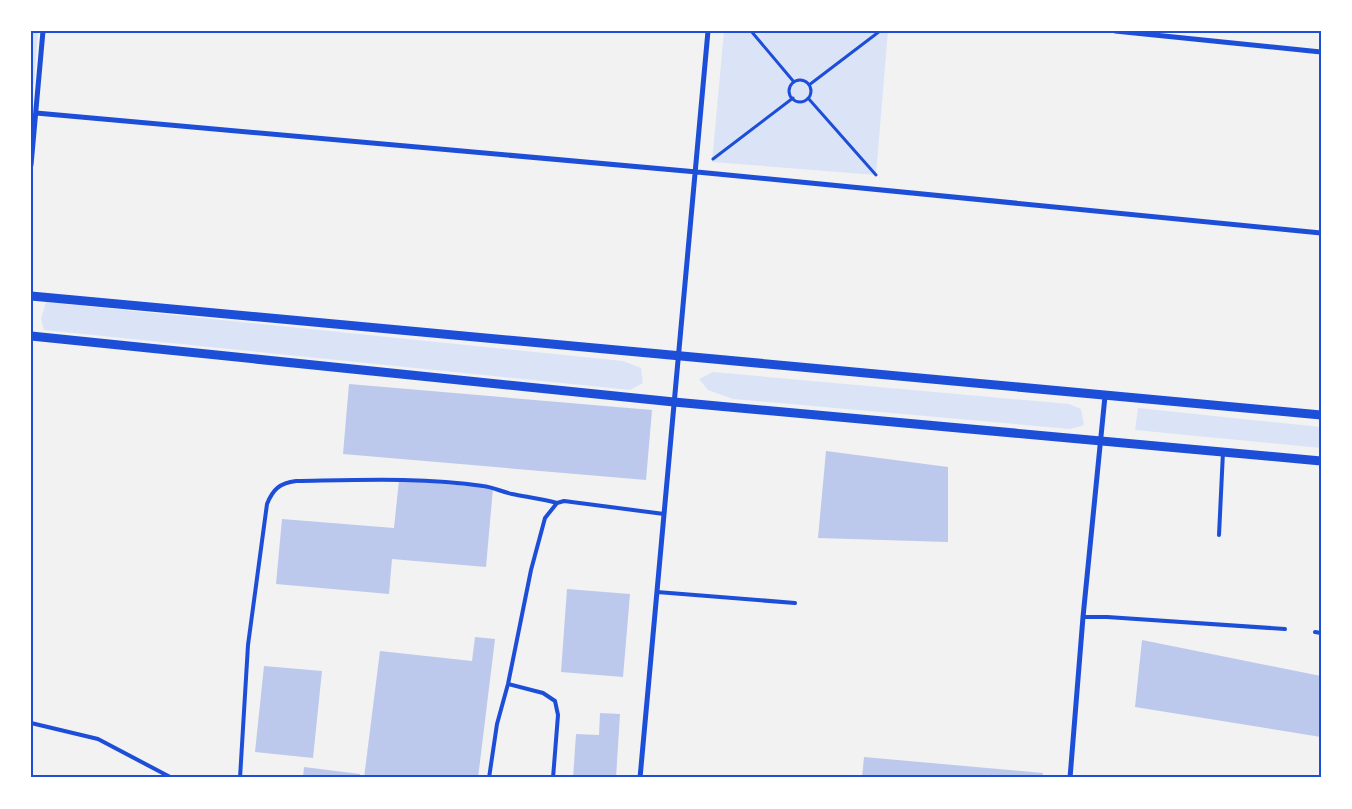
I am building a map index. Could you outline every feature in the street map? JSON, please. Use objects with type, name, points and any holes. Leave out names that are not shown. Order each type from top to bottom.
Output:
[{"type":"street","points":[[31,165],[44,31]]},
{"type":"street","points":[[640,778],[708,31]]},
{"type":"street","points":[[1115,31],[1321,52]]},
{"type":"street","points":[[36,113],[696,172],[1321,233]]},
{"type":"street","points":[[31,296],[1321,415]]},
{"type":"street","points":[[31,336],[674,402],[1321,461]]},
{"type":"street","points":[[1070,778],[1083,617],[1105,396]]},
{"type":"lane","points":[[1219,535],[1223,452]]},
{"type":"lane","points":[[240,778],[248,645],[267,504],[276,488],[285,482],[296,480],[389,479],[424,481],[496,488],[510,494],[557,503],[564,501],[664,514]]},
{"type":"lane","points":[[489,778],[497,724],[508,684],[531,570],[546,518],[557,503]]},
{"type":"lane","points":[[657,592],[795,603]]},
{"type":"lane","points":[[1083,617],[1285,629]]},
{"type":"lane","points":[[1315,632],[1321,633]]},
{"type":"lane","points":[[508,684],[543,693],[555,701],[558,715],[554,778]]},
{"type":"lane","points":[[31,723],[98,738],[172,778]]},
{"type":"path","points":[[751,31],[794,82]]},
{"type":"path","points":[[809,85],[880,31]]},
{"type":"path","points":[[806,81],[811,92],[808,98],[803,101],[793,98],[790,90],[794,82],[806,81]]},
{"type":"path","points":[[696,172],[793,98]]},
{"type":"path","points":[[808,98],[875,174],[881,190]]},
{"type":"shaded area","points":[[31,31],[38,31],[34,84],[31,84]]},
{"type":"shaded area","points":[[724,31],[888,31],[876,175],[712,162]]},
{"type":"shaded area","points":[[46,302],[623,361],[641,368],[643,383],[630,390],[44,330],[41,319]]},
{"type":"shaded area","points":[[713,372],[1069,404],[1081,409],[1084,425],[1070,429],[733,399],[708,390],[699,379]]},
{"type":"shaded area","points":[[1138,408],[1321,427],[1321,448],[1135,430]]},
{"type":"building","points":[[349,384],[652,410],[646,480],[343,454]]},
{"type":"building","points":[[826,451],[948,467],[948,542],[818,538]]},
{"type":"building","points":[[399,480],[493,488],[486,567],[392,559],[389,594],[276,584],[282,519],[394,528]]},
{"type":"building","points":[[567,589],[630,594],[623,677],[561,672]]},
{"type":"building","points":[[475,637],[495,639],[478,778],[364,778],[380,651],[472,661]]},
{"type":"building","points":[[1142,640],[1321,676],[1321,737],[1135,707]]},
{"type":"building","points":[[264,666],[322,671],[313,758],[255,752]]},
{"type":"building","points":[[600,713],[620,714],[616,778],[573,778],[576,734],[599,735]]},
{"type":"building","points":[[864,757],[1043,773],[1042,778],[862,778]]},
{"type":"building","points":[[304,767],[360,774],[360,778],[303,778]]}]
